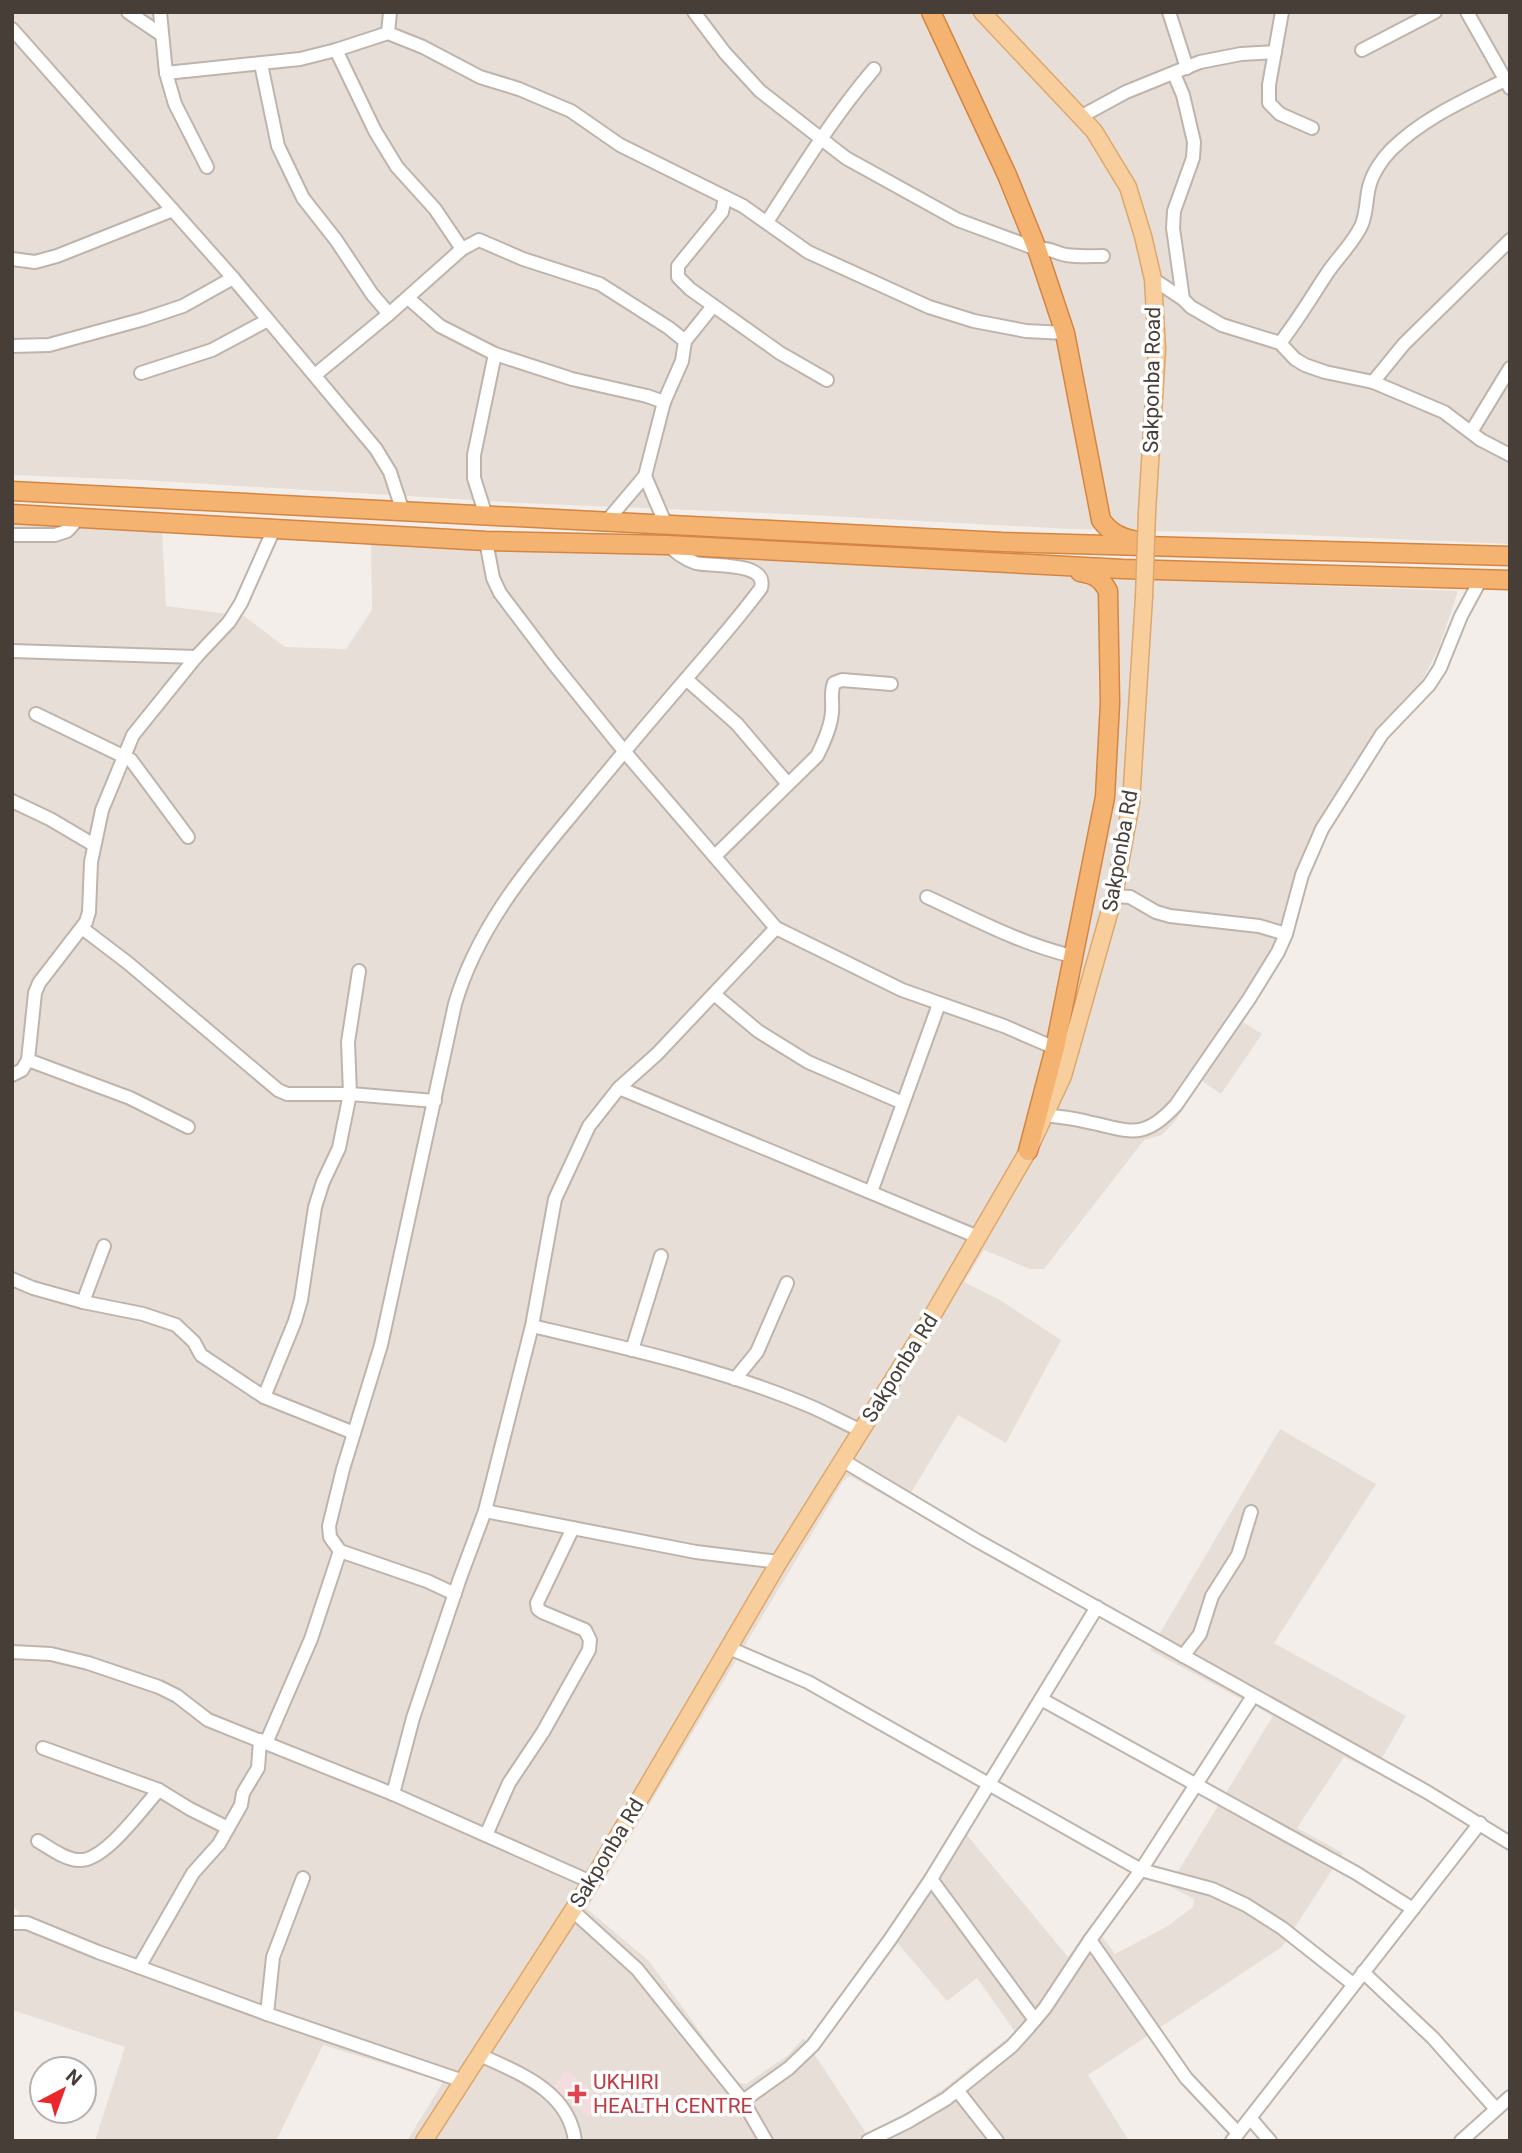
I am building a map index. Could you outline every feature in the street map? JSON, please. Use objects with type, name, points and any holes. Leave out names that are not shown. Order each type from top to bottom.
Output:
[{"type":"highway","points":[[931,12],[1007,175],[1040,257],[1065,333],[1101,520],[1117,536],[1130,540],[1216,548]]},
{"type":"highway","points":[[12,491],[1031,543],[1510,556]]},
{"type":"highway","points":[[217,526],[219,502]]},
{"type":"highway","points":[[12,514],[485,541],[667,545],[1024,564],[1510,580]]},
{"type":"highway","points":[[1031,543],[1086,537],[1094,532],[1101,520]]},
{"type":"highway","points":[[1024,564],[1096,575],[1108,591]]},
{"type":"highway","points":[[1028,1151],[1055,1048],[1105,797],[1110,703],[1108,591],[1112,581],[1130,574],[1225,572]]},
{"type":"main road","name":"Sakponba Road","points":[[986,13],[1094,131],[1128,187],[1153,279],[1157,349],[1147,512]]},
{"type":"main road","name":"Sakponba Rd","points":[[424,2141],[591,1882],[779,1562],[924,1330],[1028,1151],[1063,1076],[1114,896],[1131,803],[1147,512]]},
{"type":"street","points":[[128,12],[162,35]]},
{"type":"street","points":[[160,12],[166,73],[175,104],[206,167]]},
{"type":"street","points":[[388,33],[390,12]]},
{"type":"street","points":[[694,12],[725,53],[760,92],[846,158],[958,220],[1040,257],[1062,254],[1103,256]]},
{"type":"street","points":[[1169,12],[1187,68]]},
{"type":"street","points":[[1282,12],[1269,85],[1269,103],[1280,114],[1312,128]]},
{"type":"street","points":[[1362,50],[1435,12]]},
{"type":"street","points":[[1280,344],[1362,225],[1373,175],[1390,151],[1447,109],[1507,84],[1466,12]]},
{"type":"street","points":[[12,29],[233,278],[376,449],[390,472],[403,512]]},
{"type":"street","points":[[166,73],[300,59],[388,33],[423,47],[480,77],[519,89],[571,111],[620,145],[725,197],[767,222],[808,252],[929,307],[974,321],[1026,331],[1065,333]]},
{"type":"street","points":[[336,50],[375,131],[397,167],[435,209],[462,250]]},
{"type":"street","points":[[1080,117],[1126,92],[1200,62],[1241,54],[1275,52]]},
{"type":"street","points":[[261,64],[278,146],[303,198],[389,314]]},
{"type":"street","points":[[767,222],[819,139],[874,69]]},
{"type":"street","points":[[1174,74],[1183,95],[1194,142],[1193,158],[1173,219],[1183,299]]},
{"type":"street","points":[[725,197],[722,212],[678,266],[678,277],[690,289],[780,353],[828,380]]},
{"type":"street","points":[[12,259],[35,262],[57,256],[173,210]]},
{"type":"street","points":[[315,375],[462,250],[479,240],[523,259],[600,284],[685,341]]},
{"type":"street","points":[[1373,382],[1404,344],[1510,240]]},
{"type":"street","points":[[12,346],[49,345],[144,319],[183,306],[233,278]]},
{"type":"street","points":[[1153,279],[1191,307],[1222,325],[1280,344],[1305,365],[1373,382],[1444,412],[1481,440],[1510,455]]},
{"type":"street","points":[[408,298],[440,326],[495,354],[572,379],[664,402]]},
{"type":"street","points":[[606,522],[645,476],[664,402],[682,361],[685,341],[713,306]]},
{"type":"street","points":[[141,373],[212,350],[268,320]]},
{"type":"street","points":[[486,516],[474,478],[474,454],[495,354]]},
{"type":"street","points":[[1471,432],[1510,368]]},
{"type":"street","points":[[645,476],[666,525]]},
{"type":"street","points":[[12,535],[55,535],[67,531],[79,518]]},
{"type":"street","points":[[12,1075],[22,1070],[28,1060],[35,993],[39,983],[82,928],[89,912],[90,862],[102,810],[133,736],[196,657],[229,622],[241,603],[274,529]]},
{"type":"street","points":[[485,541],[493,578],[500,593],[624,751],[776,928],[902,990],[1004,1026],[1055,1048]]},
{"type":"street","points":[[454,1594],[427,1581],[340,1551],[330,1537],[329,1526],[381,1345],[464,975],[495,915],[525,871],[739,618],[761,588],[760,576],[752,570],[700,564],[685,559],[667,545]]},
{"type":"street","points":[[1045,1115],[1135,1131],[1150,1127],[1163,1119],[1176,1105],[1278,952],[1286,934],[1301,876],[1322,829],[1382,734],[1429,685],[1440,668],[1461,616],[1481,579]]},
{"type":"street","points":[[12,651],[196,657]]},
{"type":"street","points":[[685,679],[737,724],[788,784]]},
{"type":"street","points":[[715,856],[817,756],[826,738],[832,713],[831,690],[834,683],[842,680],[891,684]]},
{"type":"street","points":[[36,713],[124,755],[138,767],[188,837]]},
{"type":"street","points":[[12,801],[50,819],[94,845]]},
{"type":"street","points":[[1114,896],[1130,897],[1156,912],[1170,916],[1259,926],[1286,934]]},
{"type":"street","points":[[927,897],[1030,944],[1072,956]]},
{"type":"street","points":[[82,928],[128,963],[278,1090],[287,1094],[350,1094],[435,1101]]},
{"type":"street","points":[[393,1794],[413,1718],[485,1511],[532,1326],[555,1199],[589,1126],[619,1088],[657,1055],[776,928]]},
{"type":"street","points":[[264,1397],[295,1321],[301,1300],[315,1207],[339,1148],[350,1094],[348,1042],[359,971]]},
{"type":"street","points":[[714,994],[758,1031],[808,1062],[903,1103]]},
{"type":"street","points":[[871,1192],[939,1004]]},
{"type":"street","points":[[28,1060],[130,1098],[188,1127]]},
{"type":"street","points":[[619,1088],[978,1237]]},
{"type":"street","points":[[83,1302],[104,1246]]},
{"type":"street","points":[[632,1350],[661,1256]]},
{"type":"street","points":[[12,1279],[33,1288],[83,1302],[143,1314],[176,1325],[194,1342],[201,1355],[264,1397],[354,1433]]},
{"type":"street","points":[[735,1379],[757,1352],[787,1283]]},
{"type":"street","points":[[532,1326],[735,1379],[812,1407],[860,1430]]},
{"type":"street","points":[[842,1460],[975,1540],[1427,1792],[1510,1843]]},
{"type":"street","points":[[485,1511],[696,1552],[779,1562]]},
{"type":"street","points":[[1183,1656],[1200,1634],[1212,1596],[1238,1555],[1251,1512]]},
{"type":"street","points":[[486,1835],[509,1783],[543,1732],[589,1650],[590,1640],[585,1630],[542,1612],[537,1603],[573,1528]]},
{"type":"street","points":[[139,1967],[193,1873],[219,1844],[241,1805],[243,1793],[258,1768],[263,1741],[311,1639],[340,1551]]},
{"type":"street","points":[[743,2101],[789,2068],[813,2045],[889,1941],[931,1879],[1097,1607]]},
{"type":"street","points":[[729,1648],[808,1682],[1141,1870],[1213,1889],[1246,1905],[1282,1928],[1353,1984]]},
{"type":"street","points":[[12,1652],[51,1654],[159,1687],[177,1696],[208,1720],[393,1794],[591,1882]]},
{"type":"street","points":[[868,2141],[946,2099],[1012,2046],[1035,2020],[1141,1870],[1253,1696]]},
{"type":"street","points":[[1041,1699],[1356,1873],[1413,1909]]},
{"type":"street","points":[[43,1748],[159,1790],[228,1828]]},
{"type":"street","points":[[38,1841],[69,1858],[79,1861],[89,1859],[106,1849],[159,1790]]},
{"type":"street","points":[[1090,1940],[1186,2078],[1235,2137],[1480,1823]]},
{"type":"street","points":[[267,2014],[273,1957],[303,1878]]},
{"type":"street","points":[[931,1879],[1035,2020]]},
{"type":"street","points":[[573,1911],[638,1969],[743,2101],[766,2141]]},
{"type":"street","points":[[12,1923],[27,1923],[267,2014],[463,2081]]},
{"type":"street","points":[[1363,1972],[1433,2038],[1496,2109]]},
{"type":"street","points":[[480,2055],[542,2086],[555,2099],[567,2118],[574,2131],[575,2141]]},
{"type":"street","points":[[957,2090],[997,2141]]},
{"type":"street","points":[[1461,2141],[1510,2097]]},
{"type":"street","points":[[1251,2119],[1270,2141]]},
{"type":"shaded area","points":[[12,12],[1510,12],[1510,544],[1071,529],[12,475]]},
{"type":"shaded area","points":[[12,523],[162,531],[166,606],[244,616],[285,647],[346,649],[372,610],[371,543],[774,558],[1053,576],[1458,591],[1439,648],[1416,692],[1325,841],[1308,878],[1294,934],[1283,959],[1243,1022],[1262,1034],[1221,1094],[1202,1081],[1176,1120],[1162,1135],[1144,1140],[1044,1269],[1030,1269],[984,1250],[964,1282],[1000,1300],[1061,1340],[1006,1443],[958,1415],[903,1506],[850,1476],[844,1480],[587,1909],[649,1961],[736,2082],[746,2084],[787,2056],[804,2038],[866,2133],[912,2110],[942,2090],[1015,2032],[977,1978],[947,2001],[888,1932],[957,1823],[1068,1957],[1092,1923],[1115,1954],[1168,1926],[1193,1907],[1194,1899],[1169,1886],[1273,1716],[1150,1650],[1280,1429],[1376,1484],[1274,1643],[1406,1716],[1374,1772],[1344,1757],[1297,1828],[1343,1853],[1282,1947],[1088,2075],[1129,2141],[407,2141],[443,2082],[323,2045],[276,2141],[95,2141],[125,2047],[12,2010],[12,1948],[19,1912],[12,1906]]},
{"type":"shaded area","name":"UKHIRI HEALTH CENTRE","points":[[566,2070],[602,2099],[588,2117],[552,2088]]},
{"type":"place","name":"UKHIRI HEALTH CENTRE","points":[[577,2094]]}]
